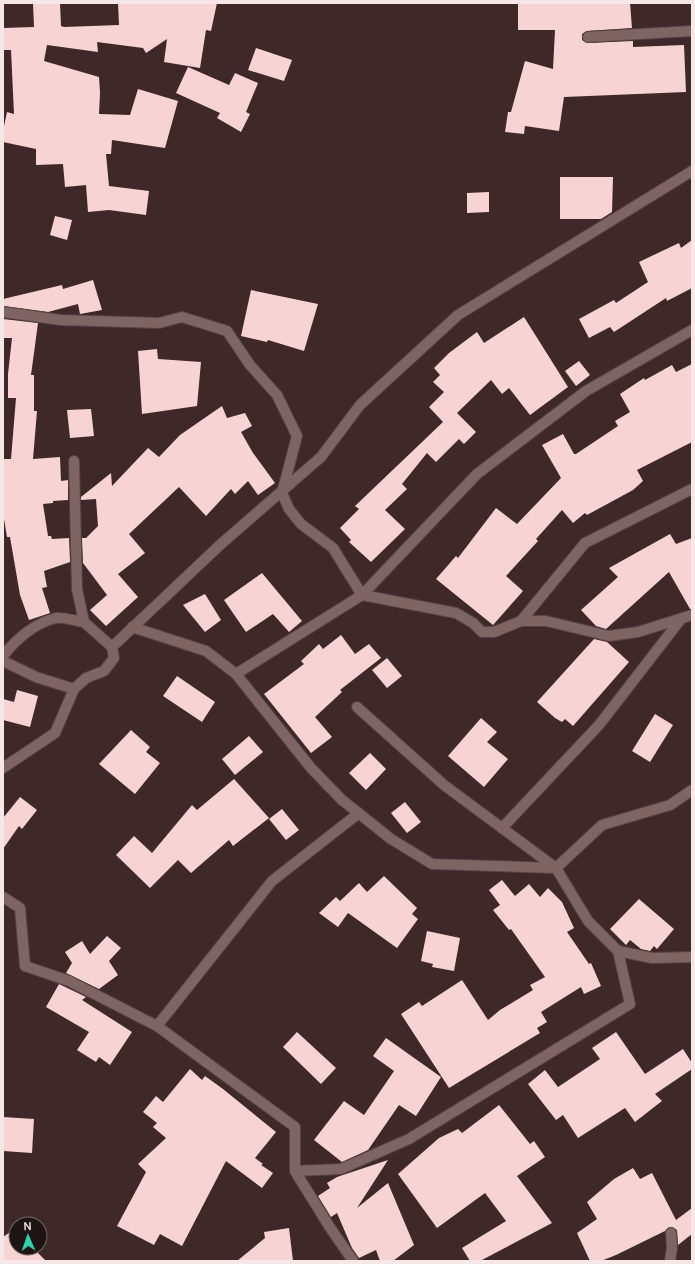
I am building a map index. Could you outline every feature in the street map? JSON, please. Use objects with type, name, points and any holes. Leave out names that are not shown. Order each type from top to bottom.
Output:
[{"type":"street","points":[[588,37],[692,31]]},
{"type":"street","points":[[112,647],[122,640],[132,627],[221,544],[282,493],[321,457],[360,405],[458,315],[692,171]]},
{"type":"street","points":[[3,312],[61,320],[159,323],[182,317],[227,331],[250,365],[277,395],[297,436],[282,493],[289,509],[301,524],[334,548],[362,595],[456,613],[473,623],[482,632],[494,632],[521,621],[546,621],[609,636],[638,632],[692,615]]},
{"type":"street","points":[[236,674],[362,595],[477,474],[586,391],[692,330]]},
{"type":"street","points":[[74,461],[77,589],[84,622]]},
{"type":"street","points":[[521,621],[585,543],[692,489]]},
{"type":"street","points":[[3,656],[12,643],[30,630],[57,618],[84,622],[112,647],[114,658],[104,671],[86,678],[74,688],[55,733],[3,768]]},
{"type":"street","points":[[502,828],[599,725],[681,618]]},
{"type":"street","points":[[132,627],[206,651],[236,674],[311,768],[342,800],[391,839],[432,864],[556,868],[602,825],[670,805],[692,790]]},
{"type":"street","points":[[3,661],[36,677],[74,688]]},
{"type":"street","points":[[294,1170],[341,1168],[409,1139],[630,1004],[618,951],[588,921],[556,868],[444,786],[357,707]]},
{"type":"street","points":[[157,1026],[272,880],[359,813]]},
{"type":"street","points":[[3,897],[20,908],[25,966],[69,981],[157,1026],[295,1127],[294,1170],[329,1226],[354,1261]]},
{"type":"street","points":[[618,951],[652,958],[692,957]]},
{"type":"street","points":[[670,1261],[672,1248],[671,1233]]},
{"type":"building","points":[[33,3],[60,3],[61,26],[64,27],[119,25],[118,3],[217,3],[211,31],[206,30],[200,68],[164,62],[167,39],[146,53],[143,48],[97,42],[98,52],[47,45],[44,61],[99,77],[99,114],[130,115],[138,89],[178,101],[165,148],[112,140],[111,154],[106,154],[109,186],[149,191],[146,215],[109,210],[88,212],[86,185],[65,187],[63,164],[36,165],[36,149],[3,142],[3,131],[7,112],[14,114],[11,50],[3,50],[3,28],[34,27]]},
{"type":"building","points":[[518,3],[630,3],[632,28],[587,31],[582,34],[582,40],[588,43],[633,41],[633,47],[684,45],[686,92],[564,97],[559,131],[525,126],[524,134],[505,132],[508,112],[511,112],[525,61],[553,69],[555,30],[518,30]]},
{"type":"building","points":[[256,48],[292,60],[284,81],[248,70]]},
{"type":"building","points":[[188,67],[229,85],[235,73],[258,83],[246,112],[250,114],[241,132],[217,118],[220,113],[176,93]]},
{"type":"building","points":[[560,177],[613,177],[612,212],[601,219],[560,219]]},
{"type":"building","points":[[489,192],[489,212],[467,213],[467,193]]},
{"type":"building","points":[[55,216],[72,220],[67,240],[50,235]]},
{"type":"building","points":[[692,240],[692,288],[667,301],[666,298],[614,332],[610,327],[589,338],[579,319],[614,300],[616,303],[648,282],[639,262],[679,243],[681,248]]},
{"type":"building","points":[[93,280],[102,310],[80,314],[78,304],[48,312],[3,306],[3,299],[62,285],[63,289]]},
{"type":"building","points":[[251,290],[318,304],[304,351],[268,340],[267,342],[241,336]]},
{"type":"building","points":[[524,317],[568,387],[530,415],[509,388],[502,394],[491,380],[457,413],[476,432],[464,444],[459,439],[436,462],[427,453],[402,484],[407,489],[385,510],[405,529],[371,562],[349,542],[351,540],[340,528],[359,509],[355,506],[443,422],[429,407],[444,392],[433,382],[440,375],[434,368],[449,353],[477,332],[484,343]]},
{"type":"building","points":[[3,319],[38,323],[31,375],[34,375],[34,411],[37,411],[33,459],[60,457],[61,481],[68,480],[68,500],[53,501],[53,503],[43,504],[48,536],[51,536],[52,539],[69,538],[70,562],[44,571],[47,587],[42,588],[50,613],[29,620],[20,595],[10,537],[7,537],[3,513],[3,459],[11,459],[16,398],[8,398],[8,374],[12,338],[3,338]]},
{"type":"building","points":[[157,349],[158,359],[201,362],[197,406],[142,414],[138,351]]},
{"type":"building","points":[[579,361],[590,375],[576,386],[565,371]]},
{"type":"building","points":[[692,364],[692,442],[637,470],[643,481],[633,490],[587,515],[585,513],[573,523],[562,510],[536,539],[538,541],[506,576],[523,591],[493,625],[436,579],[456,556],[458,558],[496,508],[517,524],[561,478],[542,445],[563,434],[574,454],[576,454],[618,426],[615,421],[630,412],[620,394],[644,378],[645,380],[672,365],[676,372]]},
{"type":"building","points":[[222,406],[227,418],[245,413],[252,426],[241,432],[253,453],[275,483],[258,495],[248,481],[235,494],[231,489],[206,516],[179,487],[129,534],[145,553],[118,574],[138,597],[106,626],[90,610],[107,595],[83,563],[82,538],[86,538],[98,526],[96,499],[81,500],[81,497],[111,473],[112,486],[148,448],[159,457],[180,435]]},
{"type":"building","points":[[91,409],[94,436],[70,438],[67,410]]},
{"type":"building","points":[[670,534],[676,544],[692,538],[692,609],[690,609],[669,572],[606,629],[596,626],[581,610],[618,577],[609,568]]},
{"type":"building","points":[[262,573],[302,621],[289,632],[273,614],[246,632],[224,600]]},
{"type":"building","points":[[205,594],[221,620],[205,632],[183,605]]},
{"type":"building","points":[[341,635],[355,654],[369,644],[381,658],[340,690],[342,692],[315,717],[332,737],[311,753],[264,694],[304,664],[301,661],[319,644],[323,649]]},
{"type":"building","points":[[594,639],[607,642],[629,662],[573,726],[565,719],[562,722],[555,718],[537,702]]},
{"type":"building","points":[[387,658],[402,676],[387,688],[372,670]]},
{"type":"building","points":[[177,676],[215,702],[202,722],[163,696]]},
{"type":"building","points":[[17,690],[38,696],[30,727],[3,720],[3,699],[14,702]]},
{"type":"building","points":[[655,714],[673,725],[650,762],[632,751]]},
{"type":"building","points":[[481,718],[497,732],[487,742],[508,759],[484,787],[448,756]]},
{"type":"building","points":[[131,730],[150,747],[146,752],[160,763],[135,794],[99,764]]},
{"type":"building","points":[[249,736],[263,752],[235,775],[222,759]]},
{"type":"building","points":[[370,753],[386,769],[366,790],[349,773]]},
{"type":"building","points":[[234,779],[269,818],[233,846],[229,840],[191,873],[178,860],[150,888],[116,855],[134,836],[152,853],[192,805],[197,810]]},
{"type":"building","points":[[20,797],[37,810],[22,829],[19,826],[3,849],[3,818]]},
{"type":"building","points":[[405,802],[421,822],[407,833],[391,813]]},
{"type":"building","points":[[282,809],[299,830],[286,840],[269,819]]},
{"type":"building","points":[[384,876],[417,908],[412,914],[418,919],[397,948],[348,913],[338,927],[319,913],[336,897],[340,901],[359,883],[367,892]]},
{"type":"building","points":[[502,880],[515,896],[529,884],[540,897],[548,888],[562,902],[574,928],[567,932],[589,964],[591,963],[601,986],[584,994],[581,987],[541,1012],[547,1022],[537,1028],[540,1033],[449,1088],[401,1014],[419,1002],[422,1006],[462,980],[488,1020],[500,1010],[533,990],[530,985],[545,977],[511,929],[509,930],[493,910],[500,905],[489,890]]},
{"type":"building","points":[[639,899],[674,929],[657,949],[654,946],[650,951],[641,949],[630,940],[626,945],[610,929]]},
{"type":"building","points":[[427,931],[460,938],[454,971],[432,967],[433,964],[421,961]]},
{"type":"building","points":[[107,936],[121,948],[109,961],[118,975],[99,989],[66,973],[72,963],[65,952],[82,941],[90,954]]},
{"type":"building","points":[[59,984],[86,997],[82,1000],[132,1032],[110,1065],[99,1057],[96,1062],[77,1050],[89,1032],[46,1007]]},
{"type":"building","points":[[297,1032],[336,1068],[321,1084],[283,1047]]},
{"type":"building","points":[[616,1032],[645,1074],[683,1049],[692,1063],[692,1069],[655,1094],[662,1101],[635,1122],[625,1108],[578,1138],[563,1115],[556,1120],[528,1084],[545,1070],[558,1087],[600,1059],[592,1048]]},
{"type":"building","points":[[386,1038],[441,1077],[416,1116],[399,1105],[368,1150],[342,1162],[314,1140],[344,1101],[364,1115],[394,1071],[373,1056]]},
{"type":"building","points":[[190,1069],[202,1080],[205,1076],[223,1089],[276,1132],[255,1158],[263,1164],[261,1165],[273,1173],[262,1188],[226,1161],[182,1246],[160,1234],[154,1245],[117,1226],[146,1172],[138,1164],[166,1138],[153,1127],[157,1123],[143,1112],[156,1096],[163,1102]]},
{"type":"building","points":[[499,1105],[530,1144],[534,1141],[545,1157],[517,1176],[552,1223],[480,1261],[470,1261],[462,1248],[506,1221],[485,1193],[437,1228],[398,1174],[439,1138],[458,1129],[462,1133]]},
{"type":"building","points":[[3,1117],[34,1119],[32,1153],[3,1151]]},
{"type":"building","points":[[388,1160],[357,1208],[388,1183],[414,1245],[393,1261],[380,1261],[376,1250],[359,1258],[352,1248],[337,1213],[331,1217],[318,1196],[330,1188],[327,1183],[337,1177]]},
{"type":"building","points":[[633,1168],[640,1179],[652,1173],[676,1220],[692,1208],[692,1234],[678,1245],[677,1230],[670,1227],[665,1231],[616,1255],[601,1261],[590,1261],[577,1233],[597,1219],[587,1202],[614,1179]]},
{"type":"building","points":[[289,1228],[293,1261],[237,1261],[265,1238],[264,1232]]},
{"type":"building","points":[[8,1234],[8,1256],[41,1256],[46,1261],[3,1261],[3,1237]]}]
